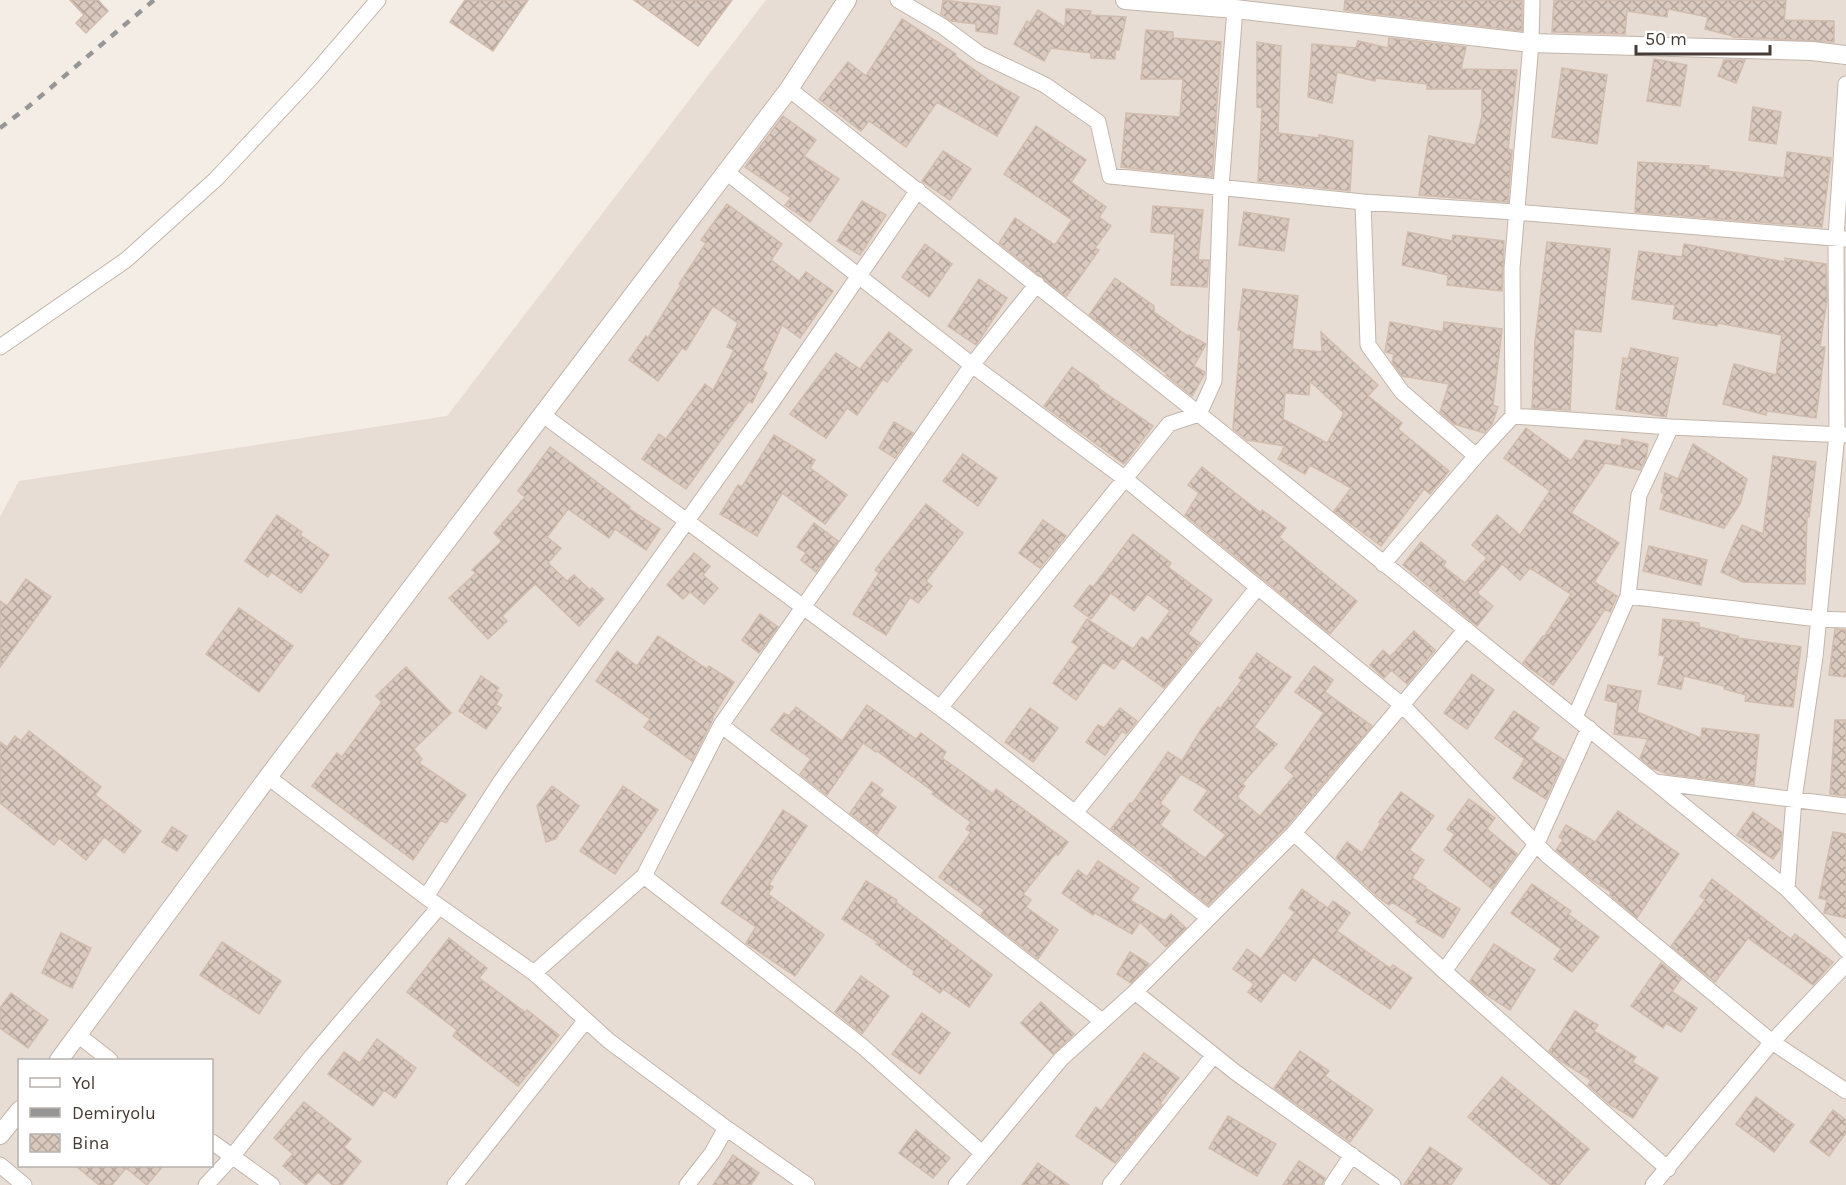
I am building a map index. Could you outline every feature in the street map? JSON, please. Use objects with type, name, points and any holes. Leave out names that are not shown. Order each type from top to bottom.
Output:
[{"type":"street","points":[[0,347],[126,260],[216,179],[310,79],[378,0]]},
{"type":"street","points":[[59,1059],[268,777],[789,89],[848,0]]},
{"type":"street","points":[[898,0],[942,26],[980,54],[1045,85],[1098,122],[1110,176],[1363,202],[1841,239]]},
{"type":"street","points":[[1125,0],[1235,4],[1531,43],[1812,51],[1846,55]]},
{"type":"street","points":[[1383,564],[1513,416],[1512,268],[1531,43],[1532,0]]},
{"type":"street","points":[[940,708],[1169,424],[1199,414],[1214,381],[1221,187],[1235,4]]},
{"type":"street","points":[[1787,889],[1794,799],[1815,657],[1842,434],[1841,239],[1846,84]]},
{"type":"street","points":[[789,89],[1037,284],[1787,889],[1846,950]]},
{"type":"street","points":[[725,171],[972,365],[1124,478],[1402,705],[1548,856],[1772,1041],[1846,1090]]},
{"type":"street","points":[[426,897],[501,781],[774,399],[918,190]]},
{"type":"street","points":[[1363,202],[1368,345],[1402,392],[1476,456]]},
{"type":"street","points":[[534,973],[644,876],[721,725],[972,365],[1037,284]]},
{"type":"street","points":[[543,415],[940,708],[1209,918]]},
{"type":"street","points":[[1513,416],[1671,427],[1842,434]]},
{"type":"street","points":[[1575,717],[1628,596],[1639,495],[1671,427]]},
{"type":"street","points":[[1075,813],[1258,587]]},
{"type":"street","points":[[1628,596],[1818,619],[1846,620]]},
{"type":"street","points":[[956,1185],[1061,1059],[1135,992],[1294,833],[1466,629]]},
{"type":"street","points":[[721,725],[1102,1021]]},
{"type":"street","points":[[1444,971],[1537,843],[1589,729]]},
{"type":"street","points":[[268,777],[439,907],[534,973],[609,1041],[807,1185]]},
{"type":"street","points":[[1654,782],[1846,806]]},
{"type":"street","points":[[1294,833],[1444,971],[1668,1168]]},
{"type":"street","points":[[644,876],[862,1046],[982,1153]]},
{"type":"street","points":[[206,1185],[231,1158],[312,1056],[439,907]]},
{"type":"street","points":[[1653,1185],[1772,1041],[1846,964]]},
{"type":"street","points":[[1135,992],[1214,1055],[1393,1185]]},
{"type":"street","points":[[455,1185],[586,1020]]},
{"type":"street","points":[[78,1035],[109,1059]]},
{"type":"street","points":[[1110,1185],[1214,1055]]},
{"type":"street","points":[[0,1135],[18,1112]]},
{"type":"street","points":[[687,1185],[712,1153],[726,1128]]},
{"type":"street","points":[[213,1143],[231,1158],[272,1185]]},
{"type":"street","points":[[1332,1185],[1352,1155]]},
{"type":"street","points":[[0,1165],[24,1185]]},
{"type":"shaded area","points":[[766,0],[1846,0],[1846,1185],[0,1185],[0,517],[19,481],[447,416]]},
{"type":"building","points":[[70,0],[98,0],[108,11],[86,33],[76,23],[84,15]]},
{"type":"building","points":[[465,0],[528,0],[493,51],[450,22]]},
{"type":"building","points":[[634,0],[732,0],[698,46]]},
{"type":"building","points":[[943,0],[1000,7],[997,34],[976,31],[976,24],[951,21],[941,14]]},
{"type":"building","points":[[1345,0],[1522,0],[1522,31],[1344,10]]},
{"type":"building","points":[[1554,0],[1786,0],[1784,20],[1834,21],[1834,42],[1733,37],[1705,29],[1708,17],[1668,9],[1667,17],[1627,11],[1625,34],[1552,32]]},
{"type":"building","points":[[1066,9],[1091,11],[1090,15],[1126,17],[1119,50],[1115,50],[1115,59],[1091,58],[1091,53],[1051,48],[1044,61],[1014,44],[1027,21],[1030,23],[1038,10],[1065,27]]},
{"type":"building","points":[[902,19],[956,54],[955,56],[990,81],[990,84],[991,81],[1019,97],[997,136],[937,102],[906,147],[869,121],[861,131],[819,99],[848,62],[866,76]]},
{"type":"building","points":[[1146,30],[1173,32],[1173,38],[1221,42],[1212,177],[1121,167],[1126,113],[1180,117],[1183,79],[1141,79]]},
{"type":"building","points":[[1389,38],[1466,47],[1461,69],[1517,70],[1508,149],[1512,150],[1508,202],[1419,195],[1429,136],[1475,145],[1482,116],[1482,89],[1427,89],[1427,84],[1376,78],[1375,81],[1337,72],[1332,103],[1308,97],[1312,44],[1356,48],[1358,41],[1388,48]]},
{"type":"building","points":[[1257,42],[1281,46],[1278,133],[1319,138],[1319,135],[1353,141],[1350,191],[1258,181],[1262,108],[1257,107]]},
{"type":"building","points":[[1654,59],[1687,65],[1680,106],[1647,101]]},
{"type":"building","points":[[1724,60],[1745,60],[1736,83],[1718,76]]},
{"type":"building","points":[[1562,68],[1607,75],[1597,144],[1552,137]]},
{"type":"building","points":[[1753,107],[1781,112],[1776,144],[1749,140]]},
{"type":"building","points":[[783,116],[816,140],[804,156],[839,179],[810,222],[785,205],[791,198],[745,167]]},
{"type":"building","points":[[1036,126],[1086,160],[1071,182],[1106,207],[1099,217],[1111,226],[1095,248],[1099,250],[1066,297],[999,243],[1015,218],[1055,245],[1072,220],[1004,174]]},
{"type":"building","points":[[943,151],[971,169],[950,200],[922,181]]},
{"type":"building","points":[[1787,152],[1831,158],[1822,227],[1635,212],[1638,162],[1709,166],[1708,169],[1784,178]]},
{"type":"building","points":[[862,201],[886,215],[860,255],[837,241]]},
{"type":"building","points":[[727,204],[782,244],[771,260],[799,281],[806,272],[833,291],[800,338],[782,325],[762,370],[767,373],[752,403],[749,401],[686,489],[642,459],[659,434],[666,439],[705,384],[713,390],[734,350],[727,347],[738,323],[713,306],[686,350],[682,348],[658,381],[629,360],[646,336],[648,338],[706,243],[701,240]]},
{"type":"building","points":[[1153,206],[1203,210],[1198,260],[1209,260],[1207,287],[1171,285],[1175,234],[1151,232]]},
{"type":"building","points":[[1244,212],[1289,219],[1284,251],[1239,245]]},
{"type":"building","points":[[1408,232],[1452,241],[1453,235],[1504,241],[1502,291],[1447,285],[1448,275],[1402,265]]},
{"type":"building","points":[[1547,242],[1610,249],[1601,332],[1574,329],[1570,410],[1532,408],[1535,341]]},
{"type":"building","points":[[925,244],[952,264],[929,297],[902,277]]},
{"type":"building","points":[[1684,244],[1785,262],[1785,258],[1826,264],[1827,299],[1820,347],[1825,347],[1816,418],[1767,411],[1766,415],[1723,404],[1734,364],[1776,375],[1782,335],[1718,323],[1717,326],[1673,319],[1675,305],[1632,299],[1639,251],[1682,257]]},
{"type":"building","points":[[1115,278],[1154,306],[1154,312],[1188,336],[1206,344],[1194,366],[1205,372],[1192,396],[1167,374],[1089,315]]},
{"type":"building","points":[[979,279],[1007,298],[976,345],[948,326]]},
{"type":"building","points":[[1243,289],[1298,296],[1292,349],[1322,352],[1321,332],[1378,385],[1368,396],[1402,423],[1398,429],[1449,471],[1430,494],[1424,489],[1381,546],[1334,511],[1351,488],[1310,465],[1305,474],[1278,459],[1285,446],[1247,440],[1233,429],[1241,330],[1238,330]],"holes":[[[1310,381],[1344,413],[1327,443],[1283,419],[1285,393],[1309,395]]]},
{"type":"building","points":[[1390,322],[1443,332],[1444,322],[1502,329],[1493,405],[1498,407],[1492,424],[1484,433],[1454,424],[1440,412],[1449,384],[1402,376],[1392,362],[1394,354],[1385,352]]},
{"type":"building","points":[[889,332],[912,350],[887,382],[883,379],[857,415],[847,408],[826,438],[790,414],[836,353],[860,369]]},
{"type":"building","points":[[1631,348],[1678,358],[1666,417],[1616,409],[1623,358],[1628,359]]},
{"type":"building","points":[[1072,367],[1153,426],[1124,464],[1044,406]]},
{"type":"building","points":[[894,422],[913,433],[895,458],[879,448]]},
{"type":"building","points":[[1526,428],[1571,461],[1585,440],[1621,446],[1622,439],[1648,444],[1646,458],[1640,470],[1605,463],[1571,513],[1619,543],[1594,582],[1617,596],[1610,612],[1605,609],[1553,685],[1523,663],[1544,637],[1571,594],[1530,568],[1520,580],[1502,564],[1477,593],[1493,606],[1477,626],[1403,565],[1421,542],[1446,562],[1443,566],[1465,583],[1487,558],[1472,545],[1497,515],[1520,535],[1550,491],[1504,458]]},
{"type":"building","points":[[774,435],[815,460],[810,468],[847,495],[825,524],[782,493],[757,536],[720,514],[738,485],[742,487]]},
{"type":"building","points":[[1693,444],[1747,479],[1740,504],[1724,528],[1660,509],[1664,494],[1661,492],[1665,473],[1678,479]]},
{"type":"building","points":[[550,447],[630,507],[629,509],[660,529],[646,550],[615,529],[609,538],[568,509],[547,537],[561,548],[548,563],[567,581],[574,575],[604,599],[579,626],[535,584],[502,616],[507,621],[488,639],[449,598],[476,573],[472,570],[502,541],[494,533],[525,497],[518,491]]},
{"type":"building","points":[[963,454],[997,478],[978,506],[943,481]]},
{"type":"building","points":[[1773,456],[1816,462],[1809,517],[1807,517],[1805,584],[1743,582],[1721,572],[1742,525],[1763,534]]},
{"type":"building","points":[[1202,467],[1261,513],[1262,510],[1286,528],[1279,537],[1357,601],[1330,634],[1185,515],[1199,493],[1188,485]]},
{"type":"building","points":[[926,504],[963,533],[926,581],[932,586],[918,603],[910,597],[886,635],[853,614],[879,573],[875,570]]},
{"type":"building","points":[[277,515],[302,532],[300,535],[329,555],[301,593],[271,572],[268,577],[245,561]]},
{"type":"building","points":[[1043,520],[1066,536],[1040,568],[1019,553]]},
{"type":"building","points":[[814,523],[838,541],[816,572],[801,560],[806,553],[797,547]]},
{"type":"building","points":[[1133,534],[1171,563],[1168,567],[1212,600],[1188,634],[1200,643],[1164,688],[1122,658],[1114,669],[1103,662],[1076,700],[1053,683],[1079,647],[1072,642],[1087,619],[1133,649],[1142,637],[1148,641],[1170,611],[1147,594],[1134,611],[1111,593],[1091,619],[1074,606],[1090,585],[1093,587]]},
{"type":"building","points":[[1649,546],[1707,560],[1701,585],[1643,571]]},
{"type":"building","points":[[694,553],[710,566],[703,575],[718,588],[704,604],[690,592],[683,599],[667,585]]},
{"type":"building","points":[[26,579],[51,597],[0,667],[0,601],[7,606]]},
{"type":"building","points":[[239,608],[293,646],[259,692],[206,654]]},
{"type":"building","points":[[760,614],[778,627],[759,653],[742,640]]},
{"type":"building","points":[[1663,619],[1699,623],[1699,627],[1738,636],[1738,638],[1801,647],[1793,707],[1745,701],[1746,695],[1724,689],[1724,686],[1684,676],[1681,689],[1658,684],[1665,656],[1659,655]]},
{"type":"building","points":[[1835,629],[1846,630],[1846,677],[1829,675]]},
{"type":"building","points":[[1414,631],[1435,650],[1407,684],[1391,670],[1384,678],[1370,665],[1383,650],[1390,657]]},
{"type":"building","points":[[658,636],[707,669],[709,666],[734,682],[712,718],[692,761],[644,727],[650,719],[596,681],[617,651],[637,666]]},
{"type":"building","points":[[1257,653],[1291,677],[1254,727],[1277,744],[1242,784],[1245,786],[1237,797],[1260,816],[1294,776],[1285,768],[1324,713],[1295,692],[1314,666],[1333,680],[1325,692],[1372,726],[1287,826],[1208,905],[1174,876],[1111,829],[1130,803],[1132,804],[1168,752],[1182,761],[1200,731],[1242,680],[1239,678]],"holes":[[[1181,774],[1208,790],[1194,810],[1226,835],[1205,858],[1160,825],[1170,811],[1160,803]]]},
{"type":"building","points":[[406,667],[451,713],[414,749],[422,759],[419,763],[466,795],[446,823],[441,820],[413,860],[312,786],[337,753],[342,757],[382,702],[376,696]]},
{"type":"building","points":[[1472,674],[1494,690],[1467,729],[1444,713]]},
{"type":"building","points":[[481,676],[499,688],[496,691],[502,695],[496,705],[501,708],[486,729],[459,711]]},
{"type":"building","points":[[1608,685],[1641,691],[1637,712],[1701,738],[1702,728],[1759,735],[1754,785],[1668,774],[1652,768],[1640,758],[1648,739],[1614,734],[1618,703],[1605,700]]},
{"type":"building","points":[[867,705],[916,739],[921,733],[946,752],[942,758],[993,794],[996,789],[1068,842],[1058,855],[1056,853],[1023,894],[1031,900],[1026,907],[1058,930],[1038,959],[981,915],[984,910],[939,877],[971,832],[966,829],[971,822],[932,794],[934,792],[863,743],[827,795],[800,774],[811,759],[771,730],[784,713],[789,716],[796,707],[842,741]]},
{"type":"building","points":[[1030,708],[1058,728],[1033,762],[1005,742]]},
{"type":"building","points":[[1120,708],[1137,721],[1126,734],[1122,731],[1105,755],[1086,742],[1098,725],[1104,728]]},
{"type":"building","points":[[1514,711],[1539,728],[1531,739],[1564,760],[1546,799],[1513,778],[1525,759],[1495,738]]},
{"type":"building","points":[[1835,720],[1846,720],[1846,796],[1830,794]]},
{"type":"building","points":[[29,731],[101,787],[95,795],[141,831],[124,853],[104,837],[86,860],[59,838],[54,845],[0,803],[0,742],[7,747],[15,736],[21,741]]},
{"type":"building","points":[[872,782],[883,790],[879,795],[896,807],[877,834],[850,813]]},
{"type":"building","points":[[552,786],[579,806],[555,839],[546,842],[537,806]]},
{"type":"building","points":[[623,786],[658,810],[615,874],[580,851]]},
{"type":"building","points":[[1401,792],[1434,816],[1409,850],[1424,860],[1412,878],[1460,909],[1443,938],[1416,922],[1418,919],[1392,902],[1389,905],[1378,897],[1336,858],[1347,842],[1362,853],[1381,823],[1379,822]]},
{"type":"building","points":[[1469,799],[1495,818],[1487,829],[1517,854],[1492,889],[1444,850],[1455,834],[1447,829]]},
{"type":"building","points":[[783,810],[807,826],[769,884],[773,887],[768,894],[824,935],[795,976],[746,943],[756,927],[721,903]]},
{"type":"building","points":[[1618,811],[1679,854],[1637,918],[1610,895],[1611,892],[1592,880],[1556,850],[1563,840],[1559,837],[1566,825],[1595,842]]},
{"type":"building","points":[[1753,812],[1782,832],[1780,849],[1773,859],[1737,835]]},
{"type":"building","points":[[172,827],[187,836],[177,851],[162,842]]},
{"type":"building","points":[[1833,832],[1846,834],[1846,918],[1824,913],[1827,900],[1819,898]]},
{"type":"building","points":[[1098,861],[1139,888],[1130,900],[1165,921],[1171,914],[1186,928],[1166,947],[1140,922],[1132,934],[1095,913],[1093,915],[1062,893],[1078,870],[1087,877]]},
{"type":"building","points":[[1712,879],[1791,939],[1795,934],[1833,962],[1813,985],[1748,938],[1715,982],[1671,946],[1705,900],[1700,896]]},
{"type":"building","points":[[866,881],[897,900],[896,902],[992,975],[969,1007],[943,989],[940,993],[876,944],[878,942],[842,919]]},
{"type":"building","points":[[1532,884],[1571,911],[1568,914],[1599,937],[1572,972],[1554,959],[1561,949],[1511,913]]},
{"type":"building","points":[[1302,889],[1328,908],[1333,901],[1350,913],[1337,931],[1390,968],[1393,965],[1412,978],[1390,1009],[1313,957],[1295,981],[1283,972],[1261,1002],[1248,992],[1254,984],[1233,969],[1247,949],[1261,959],[1295,912],[1289,908]]},
{"type":"building","points":[[61,933],[91,948],[72,988],[42,973]]},
{"type":"building","points":[[449,938],[487,968],[479,978],[559,1035],[518,1086],[453,1036],[457,1030],[407,992]]},
{"type":"building","points":[[222,942],[281,981],[259,1014],[200,975]]},
{"type":"building","points":[[1494,944],[1535,970],[1510,1010],[1470,981]]},
{"type":"building","points":[[1130,952],[1149,964],[1131,983],[1117,974]]},
{"type":"building","points":[[1661,963],[1681,979],[1672,992],[1697,1008],[1681,1032],[1666,1023],[1663,1028],[1631,1006]]},
{"type":"building","points":[[861,976],[889,996],[862,1034],[835,1012]]},
{"type":"building","points":[[11,993],[48,1020],[28,1048],[0,1028],[0,1008]]},
{"type":"building","points":[[1041,1002],[1074,1034],[1053,1054],[1021,1023]]},
{"type":"building","points":[[1575,1011],[1598,1025],[1594,1031],[1636,1057],[1632,1062],[1658,1078],[1633,1118],[1609,1104],[1588,1085],[1591,1080],[1549,1051]]},
{"type":"building","points":[[922,1013],[950,1033],[920,1074],[892,1054]]},
{"type":"building","points":[[377,1039],[416,1068],[395,1098],[384,1090],[373,1106],[328,1074],[344,1052],[360,1063]]},
{"type":"building","points":[[1300,1051],[1329,1071],[1325,1076],[1373,1110],[1350,1142],[1274,1088]]},
{"type":"building","points":[[1144,1053],[1179,1078],[1160,1103],[1162,1105],[1115,1163],[1076,1136],[1096,1107],[1101,1111]]},
{"type":"building","points":[[1502,1077],[1589,1149],[1559,1185],[1551,1185],[1468,1117]]},
{"type":"building","points":[[1756,1097],[1794,1125],[1774,1152],[1736,1124]]},
{"type":"building","points":[[304,1102],[351,1139],[344,1147],[361,1161],[342,1185],[333,1185],[318,1172],[306,1185],[283,1166],[293,1154],[274,1138]]},
{"type":"building","points":[[1833,1110],[1846,1120],[1846,1133],[1829,1156],[1810,1142]]},
{"type":"building","points":[[1228,1116],[1276,1144],[1257,1176],[1209,1148]]},
{"type":"building","points":[[916,1130],[950,1158],[933,1178],[899,1153]]},
{"type":"building","points":[[1430,1147],[1462,1169],[1451,1185],[1404,1185]]},
{"type":"building","points":[[733,1155],[759,1173],[751,1185],[713,1185]]},
{"type":"building","points":[[1299,1161],[1325,1178],[1322,1185],[1283,1185]]},
{"type":"building","points":[[1038,1163],[1069,1185],[1022,1185]]},
{"type":"building","points":[[77,1167],[162,1167],[147,1185],[126,1168],[112,1185],[99,1185]]},
{"type":"railway","points":[[0,128],[154,0]]}]
